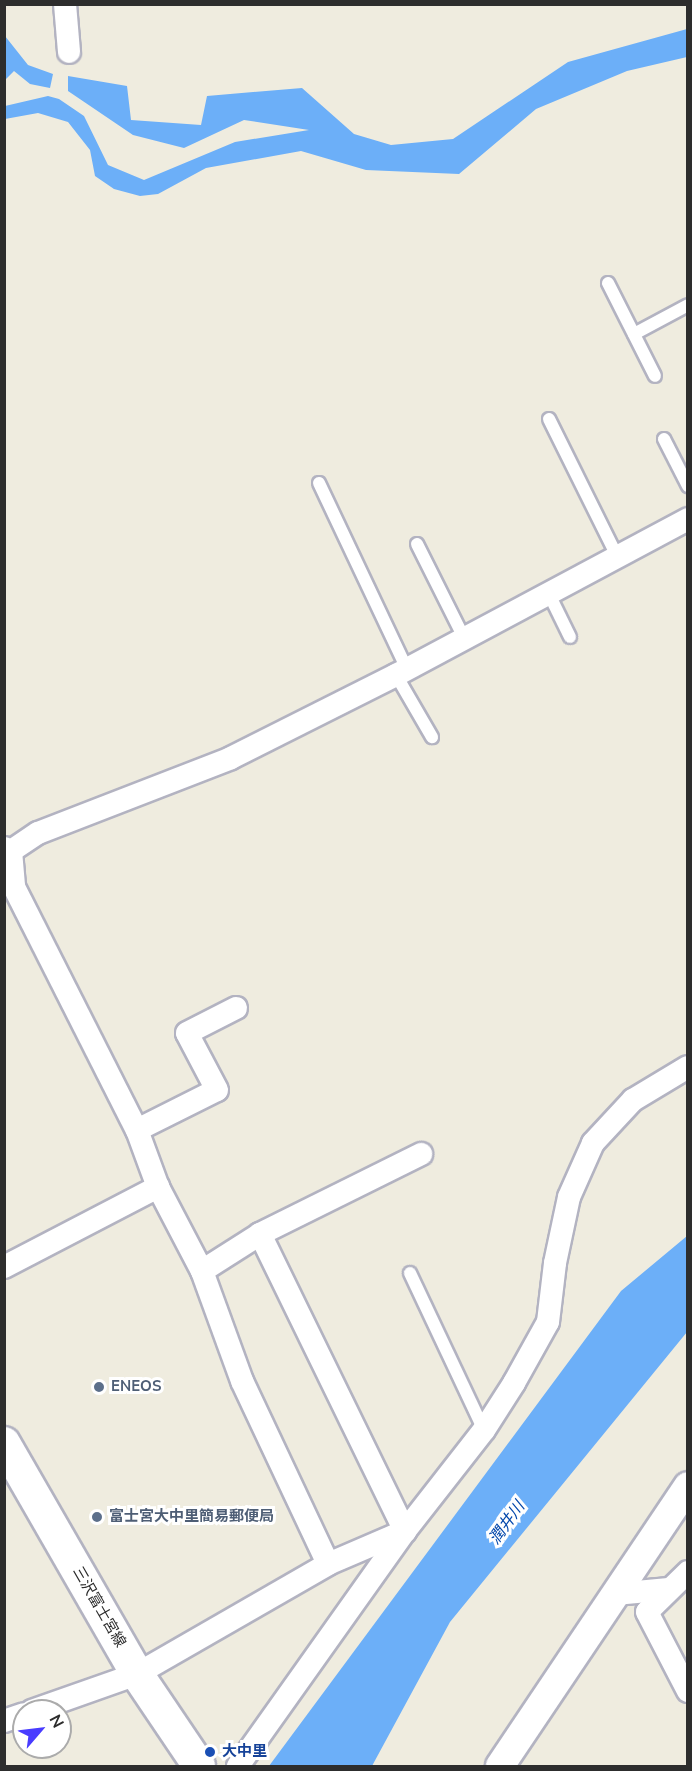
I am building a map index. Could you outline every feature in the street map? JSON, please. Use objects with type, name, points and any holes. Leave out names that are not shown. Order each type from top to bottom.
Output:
[{"type":"main road","name":"三沢富士宮線","points":[[4,1443],[137,1674],[199,1767]]},
{"type":"street","points":[[65,4],[69,52]]},
{"type":"street","points":[[328,1564],[242,1381],[202,1271],[158,1187],[137,1130],[14,887],[8,849],[38,834],[231,758],[402,672],[687,519]]},
{"type":"street","points":[[137,1130],[217,1089],[187,1034],[236,1008]]},
{"type":"street","points":[[238,1767],[405,1531],[484,1430],[548,1322],[555,1263],[569,1197],[593,1143],[633,1100],[687,1067]]},
{"type":"street","points":[[202,1271],[260,1234],[421,1154]]},
{"type":"street","points":[[4,1267],[158,1187]]},
{"type":"street","points":[[260,1234],[405,1531]]},
{"type":"street","points":[[500,1767],[687,1486]]},
{"type":"street","points":[[66,1699],[137,1674],[328,1564],[405,1531]]},
{"type":"street","points":[[687,1572],[647,1612],[687,1691]]},
{"type":"street","points":[[615,1594],[669,1589]]},
{"type":"lane","points":[[608,283],[655,376]]},
{"type":"lane","points":[[634,334],[687,305]]},
{"type":"lane","points":[[549,419],[617,556]]},
{"type":"lane","points":[[664,439],[687,486]]},
{"type":"lane","points":[[319,483],[432,737]]},
{"type":"lane","points":[[417,544],[464,638]]},
{"type":"lane","points":[[548,592],[570,637]]},
{"type":"lane","points":[[410,1273],[484,1430]]},
{"type":"water","points":[[687,29],[687,57],[627,71],[536,109],[459,174],[366,170],[301,151],[206,168],[158,194],[140,196],[114,189],[95,176],[90,150],[68,122],[38,113],[5,119],[5,106],[48,96],[59,99],[84,116],[108,165],[144,180],[235,142],[309,130],[244,120],[184,148],[133,135],[68,91],[68,76],[127,86],[131,120],[201,125],[207,96],[302,88],[354,134],[391,145],[453,139],[568,62]]},
{"type":"water","points":[[5,36],[28,65],[53,74],[50,88],[30,84],[14,71],[5,80]]},
{"type":"water","name":"潤井川","points":[[687,1236],[687,1332],[450,1622],[372,1766],[269,1766],[621,1291]]},
{"type":"place","name":"ENEOS","points":[[99,1387]]},
{"type":"place","name":"富士宮大中里簡易郵便局","points":[[97,1517]]},
{"type":"place","name":"大中里","points":[[210,1752]]}]
